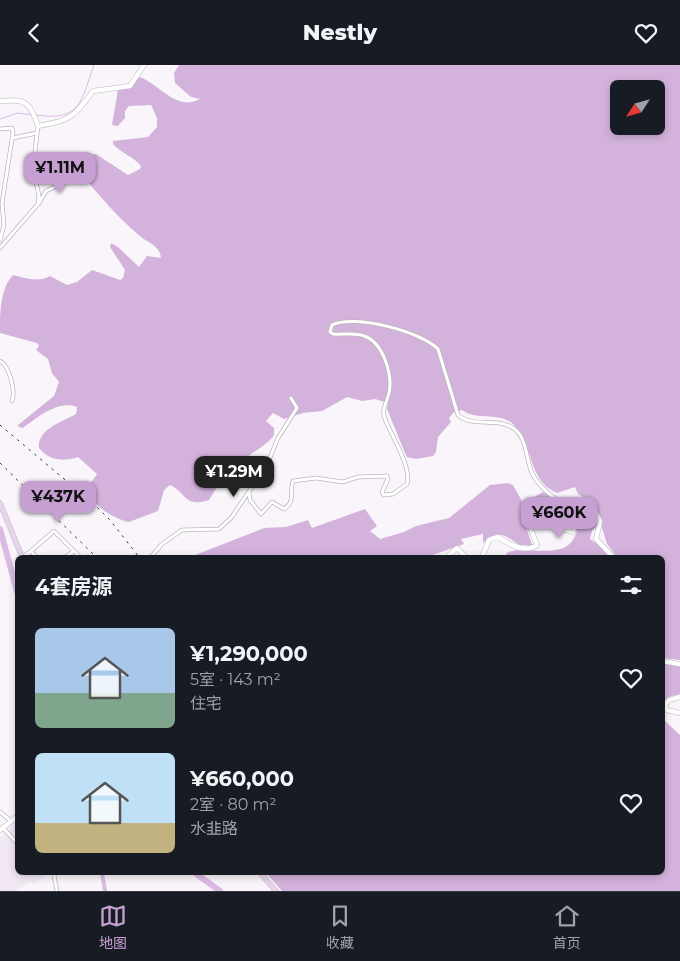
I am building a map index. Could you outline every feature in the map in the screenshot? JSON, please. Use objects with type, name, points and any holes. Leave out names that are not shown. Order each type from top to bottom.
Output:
[{"type":"main road","points":[[0,503],[21,555]]},
{"type":"main road","points":[[262,875],[276,891]]},
{"type":"street","points":[[38,126],[57,123],[76,115],[93,91],[130,86],[144,65]]},
{"type":"street","points":[[0,101],[19,100],[28,104],[35,115],[38,126],[33,168],[39,195],[38,204]]},
{"type":"street","points":[[0,129],[12,128],[13,138],[2,203],[4,225],[0,240]]},
{"type":"street","points":[[13,138],[37,133]]},
{"type":"street","points":[[0,248],[38,204],[46,191],[61,185],[67,176]]},
{"type":"street","points":[[249,492],[250,500],[261,514],[272,502],[284,509],[288,507],[293,497],[291,487],[293,481],[299,479],[326,478],[343,482],[358,477],[387,476],[388,479],[382,492],[384,495],[393,494],[407,484],[405,467],[383,413],[390,387],[385,362],[380,349],[364,335],[333,334],[330,332],[332,325],[340,321],[405,332],[432,343],[438,349],[458,415],[465,421],[498,423],[513,428],[519,434],[532,472],[540,485],[553,498],[568,507],[574,517],[576,524],[573,532],[555,527],[530,512],[526,517],[537,545],[532,548],[521,548],[498,537],[486,544],[483,555]]},
{"type":"street","points":[[0,361],[7,368],[13,388],[12,401]]},
{"type":"street","points":[[153,555],[162,544],[182,530],[214,530],[222,527],[267,465],[278,438],[297,408],[291,398]]},
{"type":"street","points":[[568,507],[572,502],[593,507],[600,521],[596,539],[611,555]]},
{"type":"street","points":[[25,555],[54,531],[78,555]]},
{"type":"street","points":[[449,555],[457,548],[464,555]]},
{"type":"street","points":[[30,551],[34,555]]},
{"type":"street","points":[[68,555],[74,551]]},
{"type":"street","points":[[665,661],[680,663]]},
{"type":"street","points":[[680,697],[669,700],[665,705],[667,710],[680,713]]},
{"type":"street","points":[[0,812],[11,821]]},
{"type":"street","points":[[15,818],[2,829],[15,841]]},
{"type":"street","points":[[55,875],[57,891]]},
{"type":"shaded area","points":[[179,65],[680,65],[680,660],[665,658],[665,555],[615,555],[607,544],[594,503],[578,494],[575,487],[557,493],[548,488],[536,472],[521,434],[515,426],[503,418],[475,415],[462,410],[454,412],[449,418],[451,422],[438,437],[436,452],[433,456],[416,459],[407,457],[387,409],[388,403],[375,399],[362,401],[347,397],[322,411],[303,413],[284,419],[273,413],[266,421],[274,428],[274,435],[266,444],[245,459],[236,471],[233,485],[217,487],[209,500],[195,502],[190,501],[170,485],[164,490],[158,511],[129,522],[109,514],[91,497],[89,491],[90,484],[97,474],[78,457],[67,460],[52,458],[39,448],[39,441],[46,431],[76,414],[77,407],[70,405],[56,408],[48,411],[23,428],[19,427],[18,425],[54,396],[59,382],[52,373],[48,359],[36,350],[39,346],[37,343],[0,333],[5,287],[13,275],[36,280],[50,276],[67,285],[77,282],[92,270],[120,280],[123,278],[125,270],[110,247],[111,243],[118,247],[139,267],[147,256],[161,258],[159,251],[124,222],[77,169],[87,157],[96,154],[128,175],[140,169],[141,166],[116,147],[113,141],[148,137],[157,127],[157,118],[151,105],[129,106],[125,111],[125,118],[118,126],[112,125],[118,90],[130,88],[140,77],[176,100],[192,102],[200,99],[191,97],[175,83],[174,73]]},
{"type":"shaded area","points":[[508,483],[513,485],[523,503],[543,492],[566,510],[572,522],[567,527],[533,508],[522,514],[532,545],[519,545],[501,535],[493,536],[483,543],[483,534],[461,539],[464,544],[433,555],[195,555],[264,528],[286,527],[308,520],[312,528],[365,509],[377,526],[370,531],[380,539],[404,532],[416,526],[449,518],[490,485]]},
{"type":"shaded area","points":[[574,503],[590,508],[600,523],[592,531],[590,539],[600,546],[607,555],[506,555],[508,552],[516,550],[547,551],[557,550],[566,546],[573,540],[577,530]]},
{"type":"shaded area","points":[[665,663],[680,667],[680,694],[669,697],[665,702]]},
{"type":"shaded area","points":[[665,721],[680,735],[680,891],[282,891],[268,875],[665,875]]},
{"type":"shaded area","points":[[15,824],[15,875],[47,875],[33,884],[30,881],[15,891],[0,891],[0,837]]},
{"type":"waterway","points":[[36,115],[63,115],[77,106],[86,89],[94,65]]},
{"type":"waterway","points":[[0,119],[18,113],[32,115]]},
{"type":"waterway","points":[[0,529],[15,584]]},
{"type":"waterway","points":[[102,875],[105,891]]},
{"type":"waterway","points":[[198,875],[220,891]]},
{"type":"railway","points":[[0,425],[95,505],[110,520],[137,555]]},
{"type":"railway","points":[[0,463],[94,555]]}]
